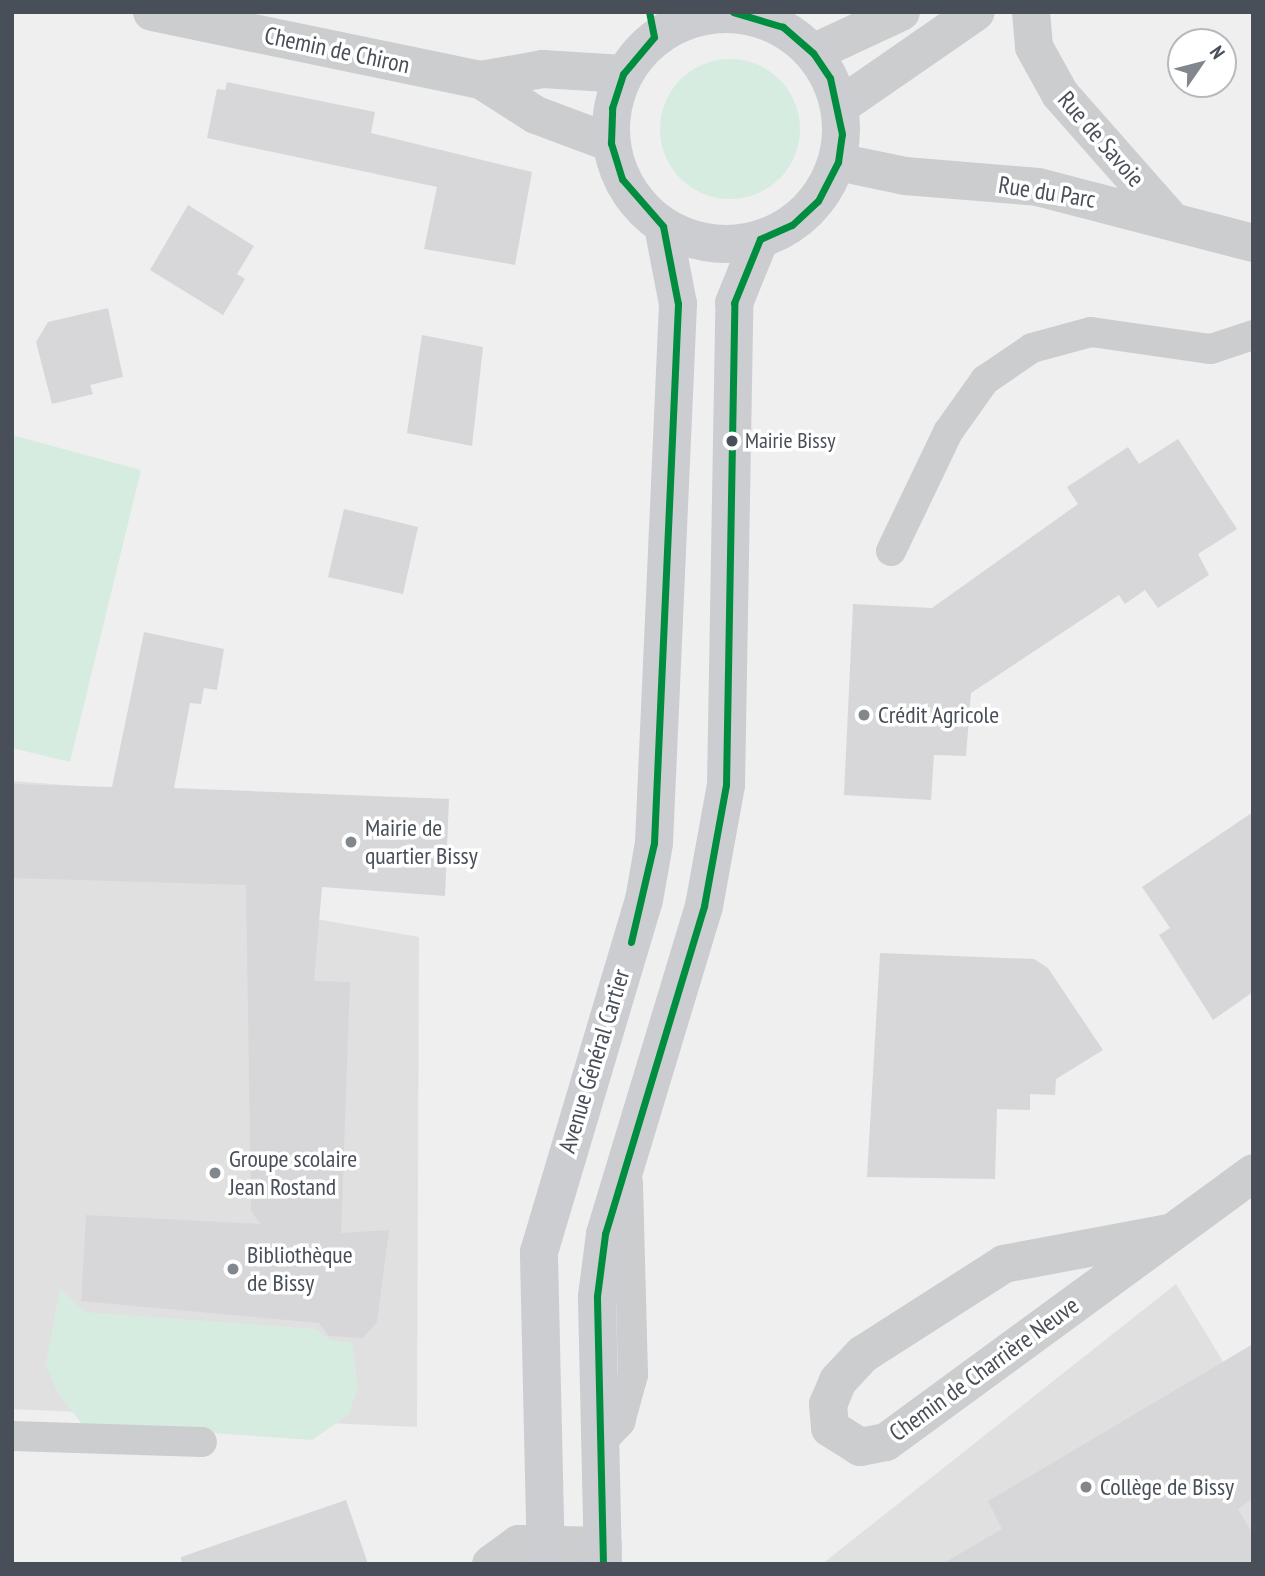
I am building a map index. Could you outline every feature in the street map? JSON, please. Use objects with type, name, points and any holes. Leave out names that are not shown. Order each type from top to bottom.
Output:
[{"type":"main road","points":[[732,13],[783,27],[813,52],[840,106],[838,162],[818,201],[792,225],[761,239],[716,243],[663,226],[622,179],[611,143],[612,108],[623,74],[652,25],[732,13]]},
{"type":"main road","name":"Avenue Général Cartier","points":[[547,1555],[539,1252],[551,1201],[644,900],[654,843],[678,304],[663,226]]},
{"type":"main road","points":[[603,1555],[597,1296],[607,1217],[704,906],[726,785],[734,303],[761,239]]},
{"type":"main road","points":[[551,1201],[607,1217]]},
{"type":"street","name":"Chemin de Chiron","points":[[152,12],[481,80],[536,115],[611,143]]},
{"type":"street","points":[[813,52],[901,12]]},
{"type":"street","points":[[840,106],[976,12]]},
{"type":"street","name":"Rue de Savoie","points":[[1031,12],[1034,47],[1060,94],[1171,220]]},
{"type":"street","name":"Chemin de Chiron","points":[[481,80],[543,69],[623,74]]},
{"type":"street","name":"Rue du Parc","points":[[838,162],[905,176],[1038,187],[1253,243]]},
{"type":"street","name":"Chemin de Charrière Neuve","points":[[1169,1233],[1004,1264],[863,1354],[838,1381],[828,1404],[830,1428],[860,1447],[886,1442],[1253,1173]]},
{"type":"street","points":[[491,1564],[519,1544],[547,1555],[603,1555]]},
{"type":"lane","points":[[891,551],[963,411],[985,380],[1032,348],[1091,332],[1211,349],[1253,335]]},
{"type":"lane","points":[[601,1442],[620,1422],[634,1375],[627,1155]]},
{"type":"lane","points":[[12,1436],[202,1442]]},
{"type":"shaded area","name":"Groupe scolaire Jean Rostand","points":[[12,781],[252,799],[259,909],[419,937],[417,1427],[12,1409]]},
{"type":"shaded area","name":"Collège de Bissy","points":[[1176,1284],[1253,1411],[1253,1564],[822,1564]]},
{"type":"green space","points":[[730,59],[757,64],[779,80],[795,102],[800,129],[795,156],[779,178],[757,194],[730,199],[703,194],[681,178],[665,156],[660,129],[665,102],[681,80],[703,64]]},
{"type":"green space","points":[[12,435],[141,470],[70,762],[12,748]]},
{"type":"green space","points":[[60,1288],[85,1312],[316,1329],[330,1340],[352,1343],[358,1388],[348,1415],[312,1440],[82,1424],[57,1392],[46,1364]]},
{"type":"building","points":[[227,82],[375,112],[371,133],[532,172],[515,265],[424,249],[437,187],[207,138],[217,89],[225,90]]},
{"type":"building","points":[[188,205],[254,246],[237,274],[245,279],[223,315],[150,270]]},
{"type":"building","points":[[108,308],[123,377],[90,385],[93,394],[52,404],[36,342],[48,322]]},
{"type":"building","points":[[422,335],[483,347],[472,446],[407,433]]},
{"type":"building","points":[[1178,439],[1237,529],[1198,554],[1209,575],[1158,608],[1145,590],[1125,604],[1119,595],[971,693],[966,756],[934,755],[931,800],[844,795],[853,604],[932,608],[1078,504],[1067,487],[1128,447],[1139,464]]},
{"type":"building","points":[[344,509],[418,527],[403,594],[328,577]]},
{"type":"building","points":[[144,632],[224,649],[217,690],[204,688],[201,704],[190,703],[174,788],[449,799],[445,896],[322,887],[314,981],[350,982],[341,1233],[389,1230],[377,1322],[363,1338],[329,1336],[319,1323],[81,1301],[86,1215],[260,1224],[251,1211],[246,885],[12,878],[12,784],[112,787]]},
{"type":"building","points":[[1253,812],[1253,992],[1213,1020],[1159,935],[1170,928],[1142,887]]},
{"type":"building","points":[[880,953],[1034,959],[1048,968],[1103,1050],[1056,1079],[1055,1095],[1030,1094],[1030,1110],[997,1109],[995,1179],[867,1177]]},
{"type":"building","points":[[1253,1344],[1253,1498],[1238,1509],[1253,1534],[1253,1564],[942,1564],[1002,1529],[988,1501]]},
{"type":"building","points":[[346,1500],[368,1564],[182,1564],[181,1557]]},
{"type":"transit line","points":[[631,942],[654,843],[678,304],[663,226],[622,179],[611,143],[612,108],[623,74],[654,37],[649,12]]},
{"type":"transit line","points":[[603,1564],[597,1296],[605,1234],[704,906],[726,785],[734,303],[760,239],[792,225],[818,201],[838,162],[842,134],[830,78],[813,53],[783,27],[733,12]]},
{"type":"place","name":"Mairie Bissy","points":[[732,441]]},
{"type":"place","name":"Crédit Agricole","points":[[864,715]]},
{"type":"place","name":"Mairie de quartier Bissy","points":[[351,842]]},
{"type":"place","name":"Groupe scolaire Jean Rostand","points":[[215,1173]]},
{"type":"place","name":"Bibliothèque de Bissy","points":[[233,1269]]},
{"type":"place","name":"Collège de Bissy","points":[[1086,1487]]}]
